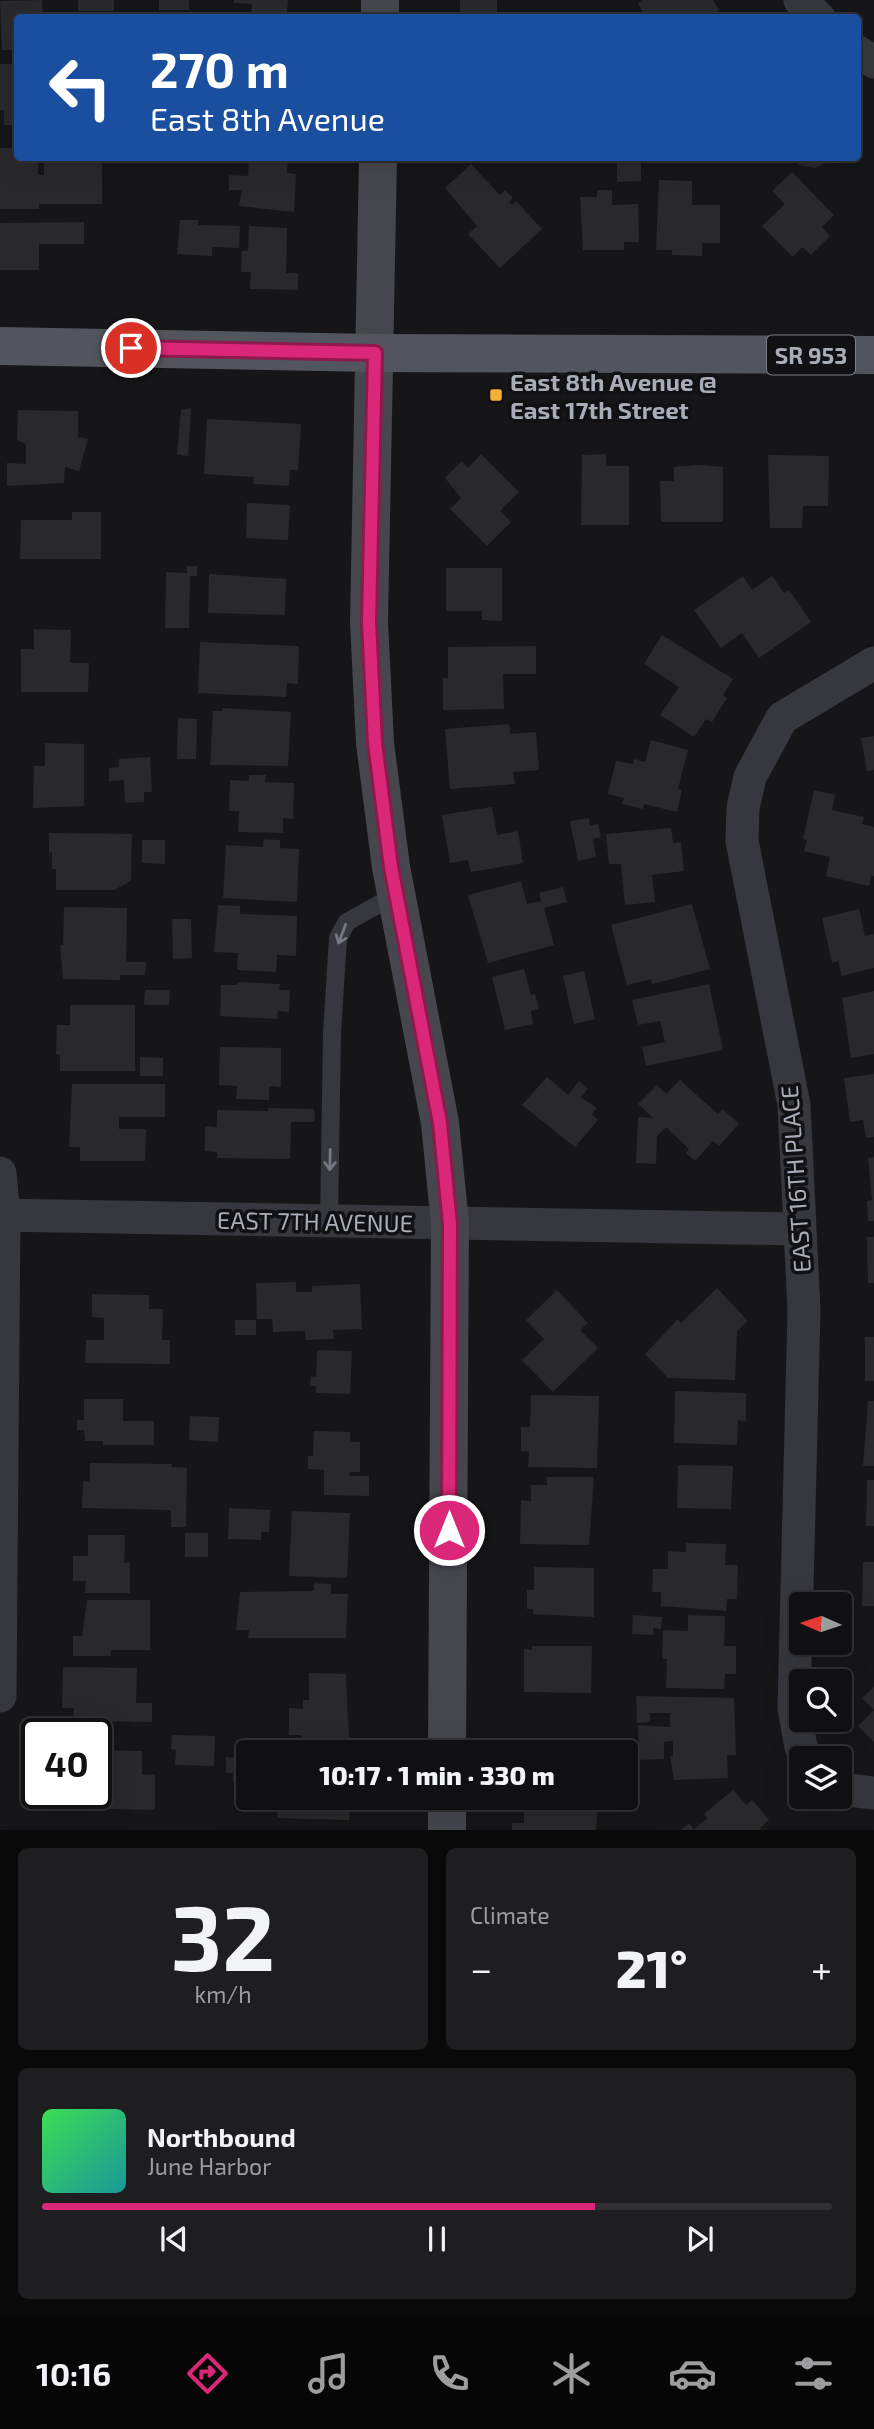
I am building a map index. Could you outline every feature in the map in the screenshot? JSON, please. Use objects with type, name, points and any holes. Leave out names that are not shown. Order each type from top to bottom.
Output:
[{"type":"main road","name":"SR 953","points":[[0,346],[375,353],[874,355]]},
{"type":"street","points":[[800,0],[815,14]]},
{"type":"street","points":[[378,161],[369,622],[375,743],[397,899],[440,1123],[450,1224],[447,1740]]},
{"type":"street","name":"EAST 16TH PLACE","points":[[801,1746],[794,1708],[804,1310],[794,1105],[742,841],[743,808],[750,777],[782,718],[874,663]]},
{"type":"street","points":[[0,1173],[0,1696]]},
{"type":"street","name":"EAST 7TH AVENUE","points":[[2,1215],[798,1228]]},
{"type":"street","points":[[852,1790],[874,1793]]},
{"type":"street","points":[[447,1810],[447,1830]]},
{"type":"lane","points":[[329,1222],[332,1033],[338,938],[347,922],[379,904],[397,899]]},
{"type":"building","points":[[42,0],[43,14],[14,14],[14,50],[2,50],[0,1]]},
{"type":"building","points":[[78,0],[114,0],[114,11],[78,11]]},
{"type":"building","points":[[159,0],[189,0],[189,10],[159,10]]},
{"type":"building","points":[[234,0],[288,0],[287,12],[301,14],[229,14],[251,13],[252,4],[234,3]]},
{"type":"building","points":[[460,0],[497,0],[497,14],[460,14]]},
{"type":"building","points":[[643,0],[713,0],[719,10],[712,14],[644,14],[638,3]]},
{"type":"building","points":[[0,64],[14,64],[14,125],[4,125],[4,110],[0,110]]},
{"type":"building","points":[[0,148],[14,148],[14,161],[38,161],[38,175],[44,175],[44,162],[102,162],[102,204],[39,204],[39,209],[0,209]]},
{"type":"building","points":[[249,161],[288,161],[287,173],[296,174],[294,212],[239,206],[242,190],[229,190],[229,175],[248,176]]},
{"type":"building","points":[[617,161],[641,161],[641,181],[617,182]]},
{"type":"building","points":[[797,161],[829,161],[815,168],[799,165]]},
{"type":"building","points":[[471,164],[500,195],[505,190],[513,198],[509,202],[512,205],[516,201],[542,229],[500,268],[468,234],[477,226],[445,188]]},
{"type":"building","points":[[792,172],[834,215],[822,227],[830,236],[811,255],[802,247],[793,257],[762,226],[785,204],[772,191]]},
{"type":"building","points":[[659,180],[692,181],[692,205],[720,205],[720,243],[702,243],[702,256],[672,255],[672,250],[656,250]]},
{"type":"building","points":[[597,190],[612,190],[612,205],[638,204],[639,242],[624,242],[624,250],[583,250],[580,197],[597,197]]},
{"type":"building","points":[[180,220],[198,220],[198,225],[240,226],[239,248],[212,247],[212,256],[177,254]]},
{"type":"building","points":[[84,222],[84,244],[39,244],[39,270],[0,270],[0,223]]},
{"type":"building","points":[[249,226],[287,228],[286,273],[298,273],[298,290],[250,289],[251,272],[241,272],[242,251],[248,251]]},
{"type":"building","points":[[191,408],[188,456],[177,454],[181,410]]},
{"type":"building","points":[[18,410],[78,411],[78,437],[88,439],[79,471],[65,467],[64,483],[7,486],[7,463],[26,464],[26,444],[17,440]]},
{"type":"building","points":[[207,419],[301,424],[298,470],[290,470],[289,486],[253,484],[254,477],[204,474]]},
{"type":"building","points":[[481,454],[519,492],[500,511],[511,522],[487,546],[450,509],[461,498],[445,478],[462,461],[468,468]]},
{"type":"building","points":[[606,454],[606,466],[629,466],[629,525],[581,525],[582,455]]},
{"type":"building","points":[[768,455],[829,456],[828,506],[803,506],[802,528],[770,528]]},
{"type":"building","points":[[674,467],[723,467],[723,522],[661,522],[660,481],[674,481]]},
{"type":"building","points":[[247,503],[290,505],[288,540],[246,538]]},
{"type":"building","points":[[72,512],[101,512],[101,559],[20,559],[21,520],[72,520]]},
{"type":"building","points":[[187,566],[197,566],[197,576],[190,576],[189,628],[165,628],[166,572],[187,573]]},
{"type":"building","points":[[446,568],[502,568],[502,621],[482,620],[482,611],[446,611]]},
{"type":"building","points":[[209,574],[286,579],[285,615],[208,613]]},
{"type":"building","points":[[743,576],[752,590],[772,576],[784,593],[789,590],[811,622],[759,658],[742,633],[721,648],[694,610]]},
{"type":"building","points":[[34,629],[71,630],[70,663],[89,663],[88,692],[21,692],[21,649],[34,649]]},
{"type":"building","points":[[662,635],[733,679],[723,695],[727,698],[712,722],[706,719],[694,737],[660,715],[679,687],[644,664]]},
{"type":"building","points":[[200,642],[299,646],[298,684],[287,683],[286,697],[198,693]]},
{"type":"building","points":[[536,646],[536,674],[503,674],[504,709],[443,710],[443,678],[448,678],[448,647]]},
{"type":"building","points":[[223,708],[291,712],[288,766],[210,765],[213,711],[222,711]]},
{"type":"building","points":[[178,718],[197,719],[196,759],[177,759]]},
{"type":"building","points":[[509,724],[510,734],[536,732],[539,770],[513,772],[515,784],[450,789],[445,729]]},
{"type":"building","points":[[874,736],[874,770],[867,771],[861,738]]},
{"type":"building","points":[[651,740],[688,750],[678,789],[682,790],[677,812],[644,804],[643,809],[622,804],[624,798],[608,794],[616,761],[633,764],[634,759],[645,762]]},
{"type":"building","points":[[45,743],[84,744],[84,806],[33,808],[34,766],[45,766]]},
{"type":"building","points":[[150,757],[152,792],[144,792],[144,802],[125,803],[124,780],[109,781],[109,768],[119,767],[119,759]]},
{"type":"building","points":[[249,775],[266,775],[265,782],[294,783],[293,819],[283,818],[283,833],[238,832],[239,811],[229,811],[230,780],[249,781]]},
{"type":"building","points":[[814,790],[835,795],[832,810],[864,817],[862,824],[874,827],[874,876],[871,876],[869,886],[826,876],[830,857],[804,851],[807,840],[803,839]]},
{"type":"building","points":[[492,807],[497,835],[518,831],[523,863],[471,872],[468,860],[450,863],[442,815]]},
{"type":"building","points":[[589,818],[590,826],[598,824],[601,837],[593,839],[596,857],[578,861],[570,821]]},
{"type":"building","points":[[671,828],[673,843],[681,842],[684,871],[652,875],[655,902],[625,905],[621,864],[609,864],[606,834]]},
{"type":"building","points":[[49,833],[132,834],[131,881],[114,890],[56,890],[56,869],[52,869]]},
{"type":"building","points":[[264,839],[280,840],[280,848],[299,849],[297,902],[223,898],[226,845],[263,847]]},
{"type":"building","points":[[142,840],[165,840],[165,864],[142,863]]},
{"type":"building","points":[[521,881],[527,904],[541,901],[539,893],[563,887],[567,902],[544,908],[554,945],[488,963],[468,895]]},
{"type":"building","points":[[692,904],[710,969],[652,984],[651,979],[627,985],[611,925]]},
{"type":"building","points":[[218,905],[240,906],[240,914],[297,916],[296,956],[277,955],[276,972],[237,970],[238,953],[214,952]]},
{"type":"building","points":[[64,907],[127,908],[126,962],[146,962],[145,975],[120,975],[120,980],[63,979],[60,945],[63,945]]},
{"type":"building","points":[[859,909],[865,936],[874,934],[874,968],[842,976],[838,961],[832,963],[822,918]]},
{"type":"building","points":[[172,919],[191,919],[192,958],[173,959]]},
{"type":"building","points":[[524,969],[531,995],[535,994],[539,1009],[531,1011],[533,1024],[505,1030],[492,977]]},
{"type":"building","points":[[584,971],[595,1019],[574,1024],[563,976]]},
{"type":"building","points":[[238,982],[280,984],[279,990],[290,990],[289,1012],[278,1011],[277,1019],[220,1016],[221,985],[237,985]]},
{"type":"building","points":[[709,984],[723,1050],[646,1066],[642,1047],[665,1042],[660,1021],[638,1025],[632,1000]]},
{"type":"building","points":[[145,990],[170,990],[169,1005],[144,1005]]},
{"type":"building","points":[[874,991],[874,1054],[851,1058],[842,998]]},
{"type":"building","points":[[70,1005],[135,1005],[135,1071],[60,1071],[60,1055],[56,1054],[57,1025],[70,1025]]},
{"type":"building","points":[[220,1047],[281,1048],[281,1087],[269,1086],[269,1100],[236,1099],[237,1086],[219,1085]]},
{"type":"building","points":[[140,1057],[163,1058],[163,1076],[140,1076]]},
{"type":"building","points":[[874,1074],[874,1137],[866,1138],[863,1120],[850,1122],[844,1078]]},
{"type":"building","points":[[547,1077],[568,1095],[579,1081],[588,1089],[580,1097],[597,1108],[592,1114],[598,1120],[575,1147],[522,1105]]},
{"type":"building","points":[[680,1080],[718,1114],[722,1109],[739,1124],[719,1146],[713,1141],[695,1161],[686,1153],[689,1149],[666,1127],[657,1136],[656,1164],[636,1163],[638,1117],[653,1118],[638,1104],[657,1085],[666,1094]]},
{"type":"building","points":[[72,1084],[165,1084],[165,1117],[119,1117],[119,1129],[146,1129],[145,1161],[80,1161],[80,1147],[69,1147]]},
{"type":"building","points":[[268,1108],[314,1109],[315,1122],[291,1122],[290,1159],[217,1158],[217,1152],[205,1151],[205,1126],[217,1127],[217,1110],[268,1111]]},
{"type":"building","points":[[874,1157],[874,1221],[868,1221],[867,1201],[872,1200],[868,1158]]},
{"type":"building","points":[[867,1237],[874,1237],[874,1283],[868,1283]]},
{"type":"building","points":[[296,1282],[296,1292],[312,1292],[312,1286],[360,1284],[362,1329],[333,1330],[334,1339],[306,1340],[305,1331],[273,1332],[272,1319],[257,1319],[256,1283]]},
{"type":"building","points":[[717,1288],[748,1321],[737,1331],[735,1380],[668,1378],[645,1354],[678,1319],[681,1323]]},
{"type":"building","points":[[557,1290],[588,1323],[580,1330],[598,1348],[553,1392],[522,1360],[544,1339],[526,1320]]},
{"type":"building","points":[[92,1294],[149,1295],[149,1309],[163,1309],[162,1340],[170,1340],[170,1364],[85,1363],[86,1340],[104,1340],[104,1318],[92,1317]]},
{"type":"building","points":[[235,1320],[256,1320],[256,1335],[235,1335]]},
{"type":"building","points":[[865,1337],[874,1337],[874,1381],[865,1381]]},
{"type":"building","points":[[317,1350],[352,1351],[350,1394],[316,1393],[316,1386],[310,1386],[311,1376],[316,1377]]},
{"type":"building","points":[[675,1391],[746,1393],[746,1421],[738,1420],[737,1445],[674,1443]]},
{"type":"building","points":[[531,1395],[599,1396],[597,1468],[528,1467],[529,1452],[521,1451],[521,1427],[530,1427]]},
{"type":"building","points":[[84,1399],[123,1399],[123,1421],[154,1421],[154,1445],[103,1445],[103,1441],[85,1441],[84,1430],[77,1430],[77,1420],[84,1420]]},
{"type":"building","points":[[868,1401],[874,1401],[874,1466],[863,1466]]},
{"type":"building","points":[[190,1416],[219,1417],[218,1442],[189,1440]]},
{"type":"building","points":[[314,1431],[350,1432],[350,1442],[360,1442],[360,1472],[350,1472],[349,1476],[369,1476],[369,1496],[324,1495],[324,1470],[308,1469],[308,1456],[313,1456]]},
{"type":"building","points":[[90,1463],[172,1464],[171,1467],[187,1468],[186,1527],[171,1527],[171,1510],[82,1508],[83,1481],[90,1482]]},
{"type":"building","points":[[678,1465],[733,1466],[731,1509],[677,1508]]},
{"type":"building","points":[[547,1477],[594,1477],[589,1545],[520,1544],[521,1500],[531,1501],[531,1485],[547,1485]]},
{"type":"building","points":[[867,1480],[874,1480],[874,1526],[866,1526]]},
{"type":"building","points":[[229,1508],[270,1510],[269,1532],[261,1532],[261,1540],[228,1539]]},
{"type":"building","points":[[292,1511],[350,1513],[347,1578],[289,1576]]},
{"type":"building","points":[[185,1533],[208,1533],[208,1557],[185,1557]]},
{"type":"building","points":[[88,1535],[125,1535],[124,1563],[130,1562],[130,1593],[85,1593],[86,1581],[73,1581],[73,1556],[88,1556]]},
{"type":"building","points":[[686,1543],[726,1544],[725,1565],[738,1565],[737,1599],[727,1599],[726,1611],[661,1606],[661,1592],[652,1592],[653,1569],[668,1569],[668,1551],[686,1552]]},
{"type":"building","points":[[863,1562],[874,1562],[874,1606],[862,1606]]},
{"type":"building","points":[[534,1567],[594,1568],[594,1617],[533,1614],[533,1609],[527,1609],[527,1590],[534,1590]]},
{"type":"building","points":[[314,1583],[331,1584],[331,1594],[348,1594],[346,1638],[248,1638],[249,1630],[236,1630],[240,1592],[314,1591]]},
{"type":"building","points":[[87,1600],[150,1600],[150,1650],[111,1650],[111,1656],[73,1656],[73,1636],[82,1636]]},
{"type":"building","points":[[633,1615],[662,1617],[661,1629],[653,1628],[653,1635],[632,1634]]},
{"type":"building","points":[[688,1615],[725,1616],[724,1646],[736,1646],[736,1674],[725,1674],[724,1689],[666,1688],[667,1659],[662,1659],[663,1630],[688,1631]]},
{"type":"building","points":[[532,1646],[592,1646],[591,1693],[524,1692],[524,1649],[532,1650]]},
{"type":"building","points":[[63,1667],[137,1668],[136,1703],[152,1703],[152,1722],[73,1718],[74,1708],[62,1708]]},
{"type":"building","points":[[309,1673],[346,1674],[349,1740],[302,1739],[301,1735],[289,1735],[289,1708],[303,1709],[303,1700],[309,1700]]},
{"type":"building","points":[[874,1687],[874,1710],[862,1698]]},
{"type":"building","points":[[636,1696],[734,1698],[736,1755],[727,1755],[728,1778],[674,1780],[670,1756],[673,1756],[673,1741],[664,1742],[664,1759],[639,1760],[638,1725],[670,1727],[670,1713],[650,1713],[650,1722],[637,1723]]},
{"type":"building","points":[[874,1710],[874,1742],[858,1726]]},
{"type":"building","points":[[172,1735],[215,1736],[214,1766],[175,1765],[176,1750],[171,1749]]},
{"type":"building","points":[[112,1750],[142,1751],[142,1775],[155,1774],[155,1810],[108,1809],[112,1809]]},
{"type":"building","points":[[236,1753],[236,1782],[233,1782],[233,1773],[226,1773],[226,1757],[234,1758]]},
{"type":"building","points":[[733,1790],[746,1805],[752,1800],[769,1820],[760,1828],[761,1830],[681,1830],[689,1823],[694,1829],[708,1818],[704,1814]]},
{"type":"building","points":[[277,1810],[350,1810],[349,1820],[277,1818]]},
{"type":"building","points":[[524,1810],[597,1812],[596,1830],[512,1830],[512,1823],[524,1823]]},
{"type":"place","name":"East 8th Avenue @ East 17th Street","points":[[496,395]]},
{"type":"route","points":[[131,348],[375,353],[369,622],[375,743],[391,867],[440,1123],[450,1224],[449,1530]]}]
